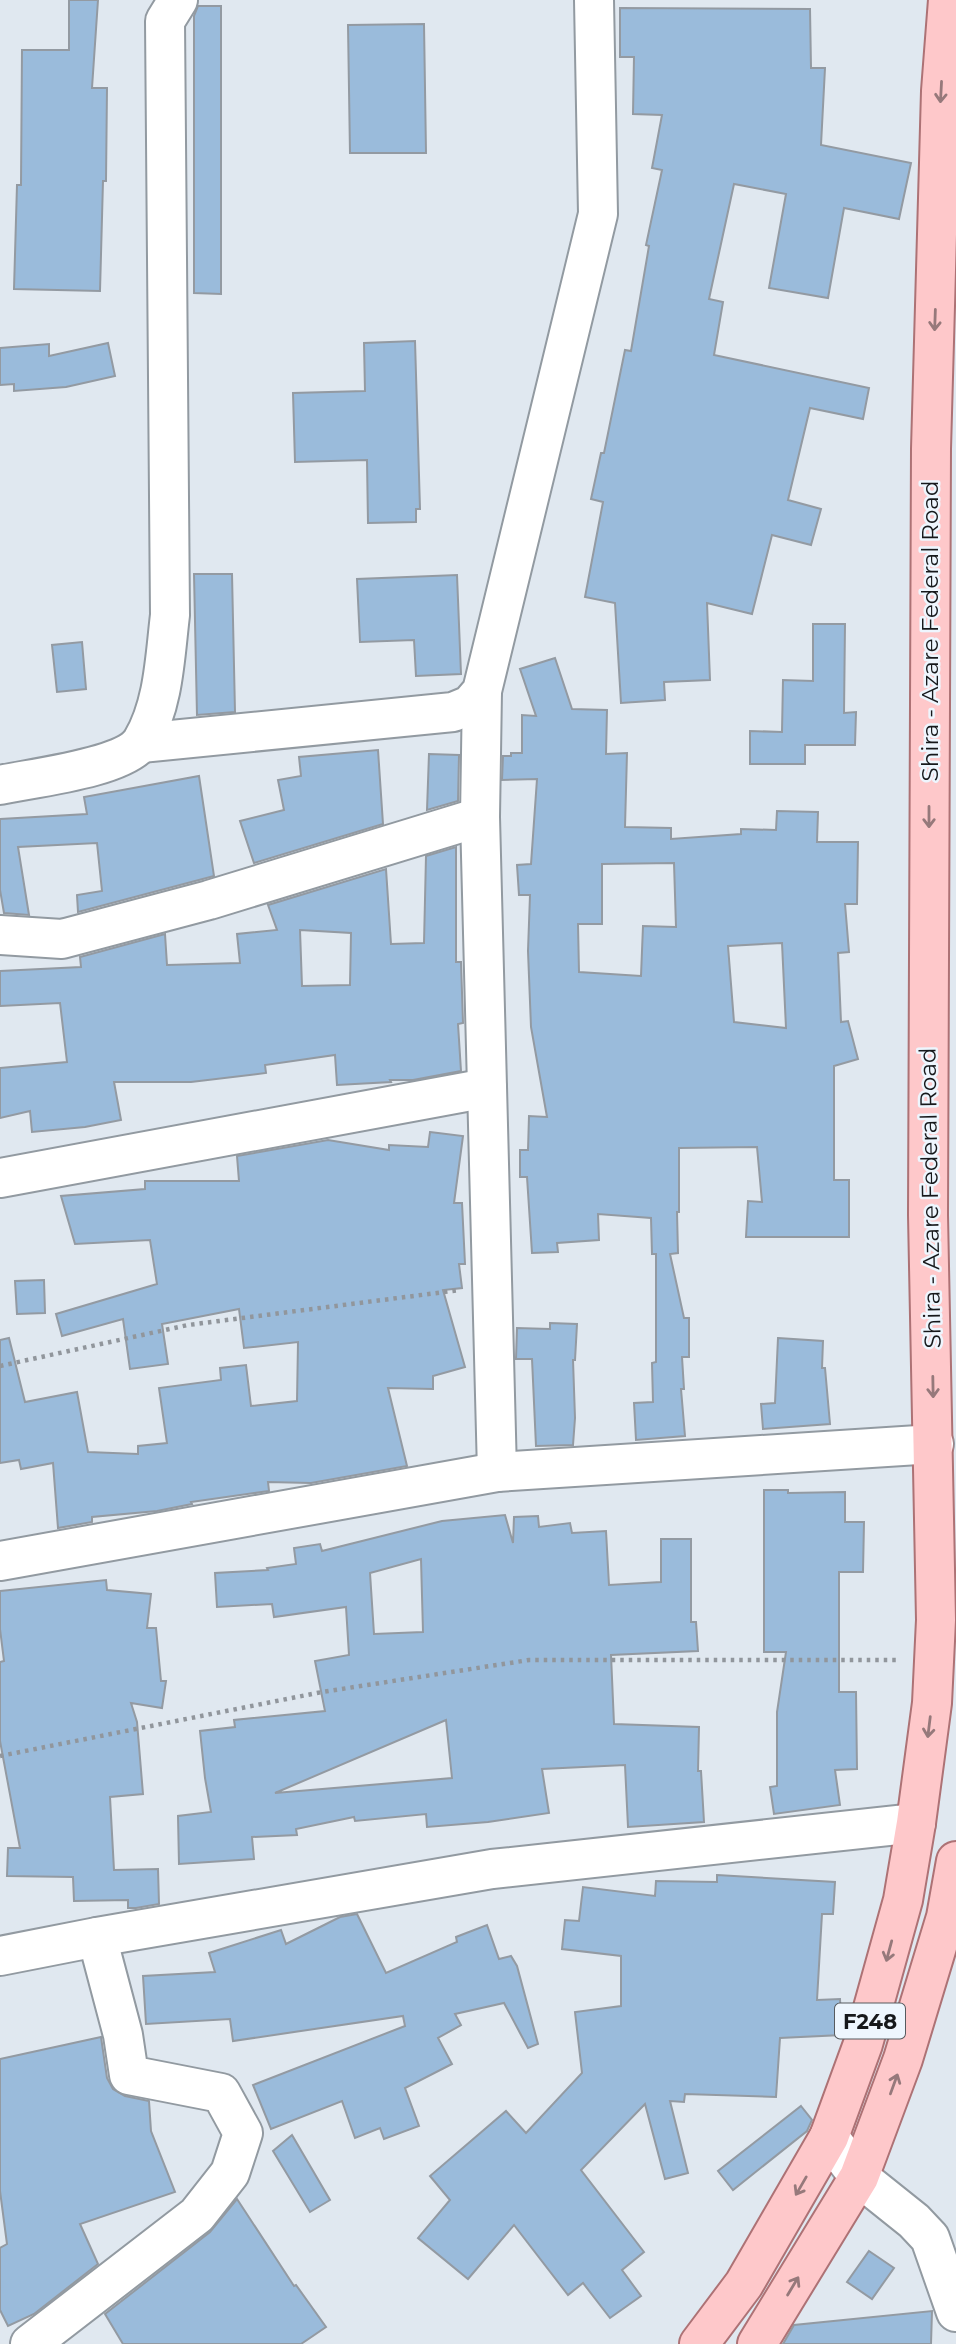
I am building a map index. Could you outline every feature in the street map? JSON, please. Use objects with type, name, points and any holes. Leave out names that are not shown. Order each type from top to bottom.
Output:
[{"type":"main road","name":"Shira - Azare Federal Road","points":[[699,2344],[744,2284],[829,2137],[867,2031],[903,1900],[932,1703],[946,1660],[946,1620],[934,1444],[928,1214],[944,447],[941,91],[948,0]]},
{"type":"main road","name":"F248","points":[[757,2344],[859,2177],[903,2059],[946,1917],[956,1861]]},
{"type":"street","points":[[497,1472],[480,817],[482,691],[598,214],[594,0]]},
{"type":"street","points":[[141,743],[158,703],[170,615],[170,7]]},
{"type":"street","points":[[0,785],[119,759],[141,743],[453,712],[470,705],[482,691]]},
{"type":"street","points":[[0,935],[62,939],[209,900],[480,817]]},
{"type":"street","points":[[0,1178],[487,1088]]},
{"type":"street","points":[[0,1562],[497,1472],[934,1444]]},
{"type":"street","points":[[0,1956],[492,1869],[916,1823]]},
{"type":"street","points":[[30,2344],[197,2215],[230,2173],[243,2133],[221,2093],[129,2075],[123,2035],[97,1937]]},
{"type":"street","points":[[829,2137],[859,2177],[914,2221],[930,2238],[956,2312]]},
{"type":"path","points":[[0,1366],[188,1325],[492,1286]]},
{"type":"path","points":[[0,1756],[322,1692],[529,1660],[946,1660]]},
{"type":"building","points":[[69,0],[98,0],[92,88],[107,88],[106,181],[103,181],[100,291],[14,289],[17,185],[21,185],[22,50],[69,50]]},
{"type":"building","points":[[198,6],[221,6],[221,294],[194,293],[194,16]]},
{"type":"building","points":[[620,8],[810,9],[811,68],[825,68],[821,145],[911,163],[899,219],[844,208],[828,298],[769,288],[786,194],[734,184],[709,299],[723,302],[714,355],[869,388],[863,419],[810,408],[788,500],[821,509],[811,545],[772,535],[752,614],[707,603],[710,680],[664,682],[665,700],[621,703],[615,603],[585,597],[603,502],[591,499],[601,453],[604,453],[625,350],[631,351],[649,246],[646,245],[662,170],[652,168],[662,115],[633,114],[634,57],[620,57]]},
{"type":"building","points":[[424,24],[426,153],[350,153],[348,25]]},
{"type":"building","points":[[415,341],[420,509],[416,509],[416,522],[368,523],[367,460],[295,462],[293,393],[365,391],[364,343]]},
{"type":"building","points":[[108,343],[115,376],[66,387],[14,391],[14,384],[0,385],[0,348],[49,344],[49,356]]},
{"type":"building","points":[[194,574],[232,574],[235,712],[197,715]]},
{"type":"building","points":[[457,575],[461,674],[416,676],[414,640],[360,642],[357,579]]},
{"type":"building","points":[[813,624],[845,624],[844,713],[856,712],[855,745],[805,745],[805,764],[750,764],[750,731],[782,732],[783,680],[813,681]]},
{"type":"building","points":[[82,642],[86,689],[57,692],[52,645]]},
{"type":"building","points":[[555,658],[572,709],[607,710],[606,754],[627,753],[625,827],[671,828],[671,839],[741,834],[741,829],[776,830],[777,811],[818,812],[817,842],[858,842],[857,904],[845,904],[849,952],[838,953],[841,1022],[848,1021],[858,1059],[834,1066],[834,1180],[849,1180],[849,1237],[746,1237],[748,1201],[762,1202],[757,1147],[679,1148],[678,1253],[670,1254],[684,1318],[689,1318],[689,1357],[682,1357],[684,1389],[681,1389],[685,1436],[636,1440],[634,1403],[653,1402],[652,1363],[656,1362],[656,1254],[652,1254],[651,1218],[598,1214],[599,1240],[557,1243],[558,1252],[532,1253],[527,1177],[520,1177],[520,1150],[528,1150],[529,1116],[547,1117],[531,1027],[528,951],[530,895],[519,895],[517,865],[531,864],[537,779],[502,780],[503,756],[522,753],[522,715],[536,716],[520,669]],"holes":[[[674,863],[676,927],[643,926],[641,976],[579,972],[578,924],[602,924],[602,864]],[[782,943],[786,1028],[734,1022],[728,946]]]},
{"type":"building","points":[[378,750],[383,824],[254,863],[240,821],[284,810],[278,780],[301,776],[299,757]]},
{"type":"building","points":[[429,754],[459,755],[458,801],[427,810]]},
{"type":"building","points":[[199,776],[214,876],[78,912],[77,895],[102,891],[97,843],[18,847],[29,915],[4,913],[0,890],[0,819],[87,814],[84,797]]},
{"type":"building","points":[[456,847],[456,962],[461,962],[463,1023],[458,1024],[461,1071],[413,1080],[337,1085],[335,1055],[265,1065],[266,1073],[191,1082],[114,1082],[121,1120],[85,1127],[32,1132],[30,1111],[0,1118],[0,1068],[67,1062],[60,1003],[0,1006],[0,971],[81,967],[80,957],[165,934],[167,965],[240,963],[237,934],[277,930],[268,905],[386,869],[391,944],[424,943],[426,856]],"holes":[[[300,930],[351,933],[350,985],[302,986]]]},
{"type":"building","points":[[430,1132],[463,1136],[454,1203],[462,1203],[465,1264],[459,1264],[462,1288],[443,1290],[465,1367],[433,1376],[433,1389],[388,1388],[407,1466],[311,1483],[268,1482],[269,1491],[191,1502],[192,1504],[157,1511],[92,1517],[92,1522],[58,1528],[53,1463],[21,1469],[19,1460],[0,1463],[0,1340],[9,1338],[25,1402],[77,1392],[88,1452],[138,1454],[138,1446],[167,1443],[159,1388],[221,1380],[220,1368],[246,1365],[251,1406],[297,1401],[298,1342],[244,1348],[239,1309],[162,1324],[168,1364],[130,1369],[123,1319],[62,1336],[56,1314],[157,1284],[150,1240],[75,1244],[61,1196],[145,1189],[145,1181],[239,1181],[237,1156],[328,1140],[389,1150],[389,1145],[428,1147]]},
{"type":"building","points":[[44,1280],[45,1313],[17,1314],[15,1281]]},
{"type":"building","points":[[550,1323],[577,1324],[573,1360],[573,1445],[536,1446],[532,1359],[516,1359],[517,1328],[550,1329]]},
{"type":"building","points":[[778,1338],[823,1341],[822,1368],[825,1368],[830,1424],[763,1429],[761,1404],[775,1403]]},
{"type":"building","points":[[764,1490],[788,1490],[788,1493],[845,1492],[845,1522],[864,1522],[863,1572],[839,1572],[839,1692],[856,1692],[857,1769],[835,1770],[840,1805],[774,1814],[770,1787],[777,1786],[777,1712],[786,1652],[764,1652]]},
{"type":"building","points":[[505,1515],[513,1543],[514,1517],[538,1516],[539,1527],[570,1523],[572,1533],[606,1531],[609,1585],[661,1582],[661,1539],[691,1539],[691,1622],[696,1622],[698,1651],[611,1655],[614,1724],[699,1727],[698,1771],[701,1771],[704,1822],[628,1827],[625,1765],[542,1769],[549,1813],[427,1827],[426,1814],[355,1821],[354,1817],[296,1829],[297,1835],[252,1837],[254,1859],[179,1864],[178,1816],[211,1812],[200,1731],[235,1727],[234,1720],[325,1711],[315,1661],[349,1655],[346,1607],[274,1617],[272,1604],[217,1607],[215,1573],[268,1570],[267,1568],[296,1564],[294,1548],[320,1544],[322,1551],[442,1521]],"holes":[[[421,1559],[423,1632],[374,1634],[370,1573]],[[446,1720],[452,1778],[275,1793]]]},
{"type":"building","points":[[106,1580],[107,1590],[151,1594],[147,1628],[156,1628],[161,1681],[166,1681],[162,1708],[131,1703],[137,1722],[143,1794],[110,1797],[114,1870],[158,1869],[159,1904],[136,1908],[128,1908],[128,1900],[74,1901],[73,1877],[7,1876],[8,1848],[20,1848],[0,1741],[0,1662],[4,1661],[0,1629],[0,1591]]},
{"type":"building","points":[[717,1875],[835,1882],[833,1914],[822,1914],[817,2000],[840,1999],[842,2035],[780,2038],[776,2097],[685,2094],[684,2102],[670,2101],[688,2173],[665,2179],[645,2104],[581,2170],[644,2252],[622,2270],[641,2296],[610,2318],[583,2283],[568,2295],[514,2225],[468,2279],[418,2238],[450,2200],[430,2176],[506,2111],[526,2133],[582,2073],[575,2012],[621,2006],[621,1956],[562,1949],[565,1920],[579,1921],[583,1887],[655,1896],[656,1881],[717,1882]]},
{"type":"building","points":[[357,1914],[386,1973],[457,1942],[456,1937],[487,1925],[499,1959],[511,1956],[517,1966],[538,2044],[528,2048],[504,2003],[455,2014],[461,2025],[438,2038],[452,2064],[405,2088],[419,2126],[384,2139],[380,2128],[355,2138],[342,2101],[271,2129],[253,2085],[405,2026],[403,2016],[233,2041],[230,2019],[146,2024],[143,1976],[215,1972],[209,1953],[281,1930],[286,1944],[340,1917]]},
{"type":"building","points":[[101,2037],[107,2078],[113,2089],[125,2096],[149,2101],[151,2131],[175,2192],[80,2224],[98,2264],[34,2314],[8,2326],[0,2310],[0,2248],[7,2244],[0,2191],[0,2059]]},
{"type":"building","points":[[801,2106],[812,2120],[807,2131],[733,2190],[718,2171]]},
{"type":"building","points":[[292,2135],[330,2200],[310,2212],[273,2151]]},
{"type":"building","points":[[237,2199],[294,2286],[296,2285],[326,2327],[301,2344],[123,2344],[105,2314],[210,2232]]},
{"type":"building","points":[[869,2251],[894,2268],[872,2299],[847,2282]]},
{"type":"building","points":[[932,2311],[931,2344],[783,2344],[794,2325]]}]
